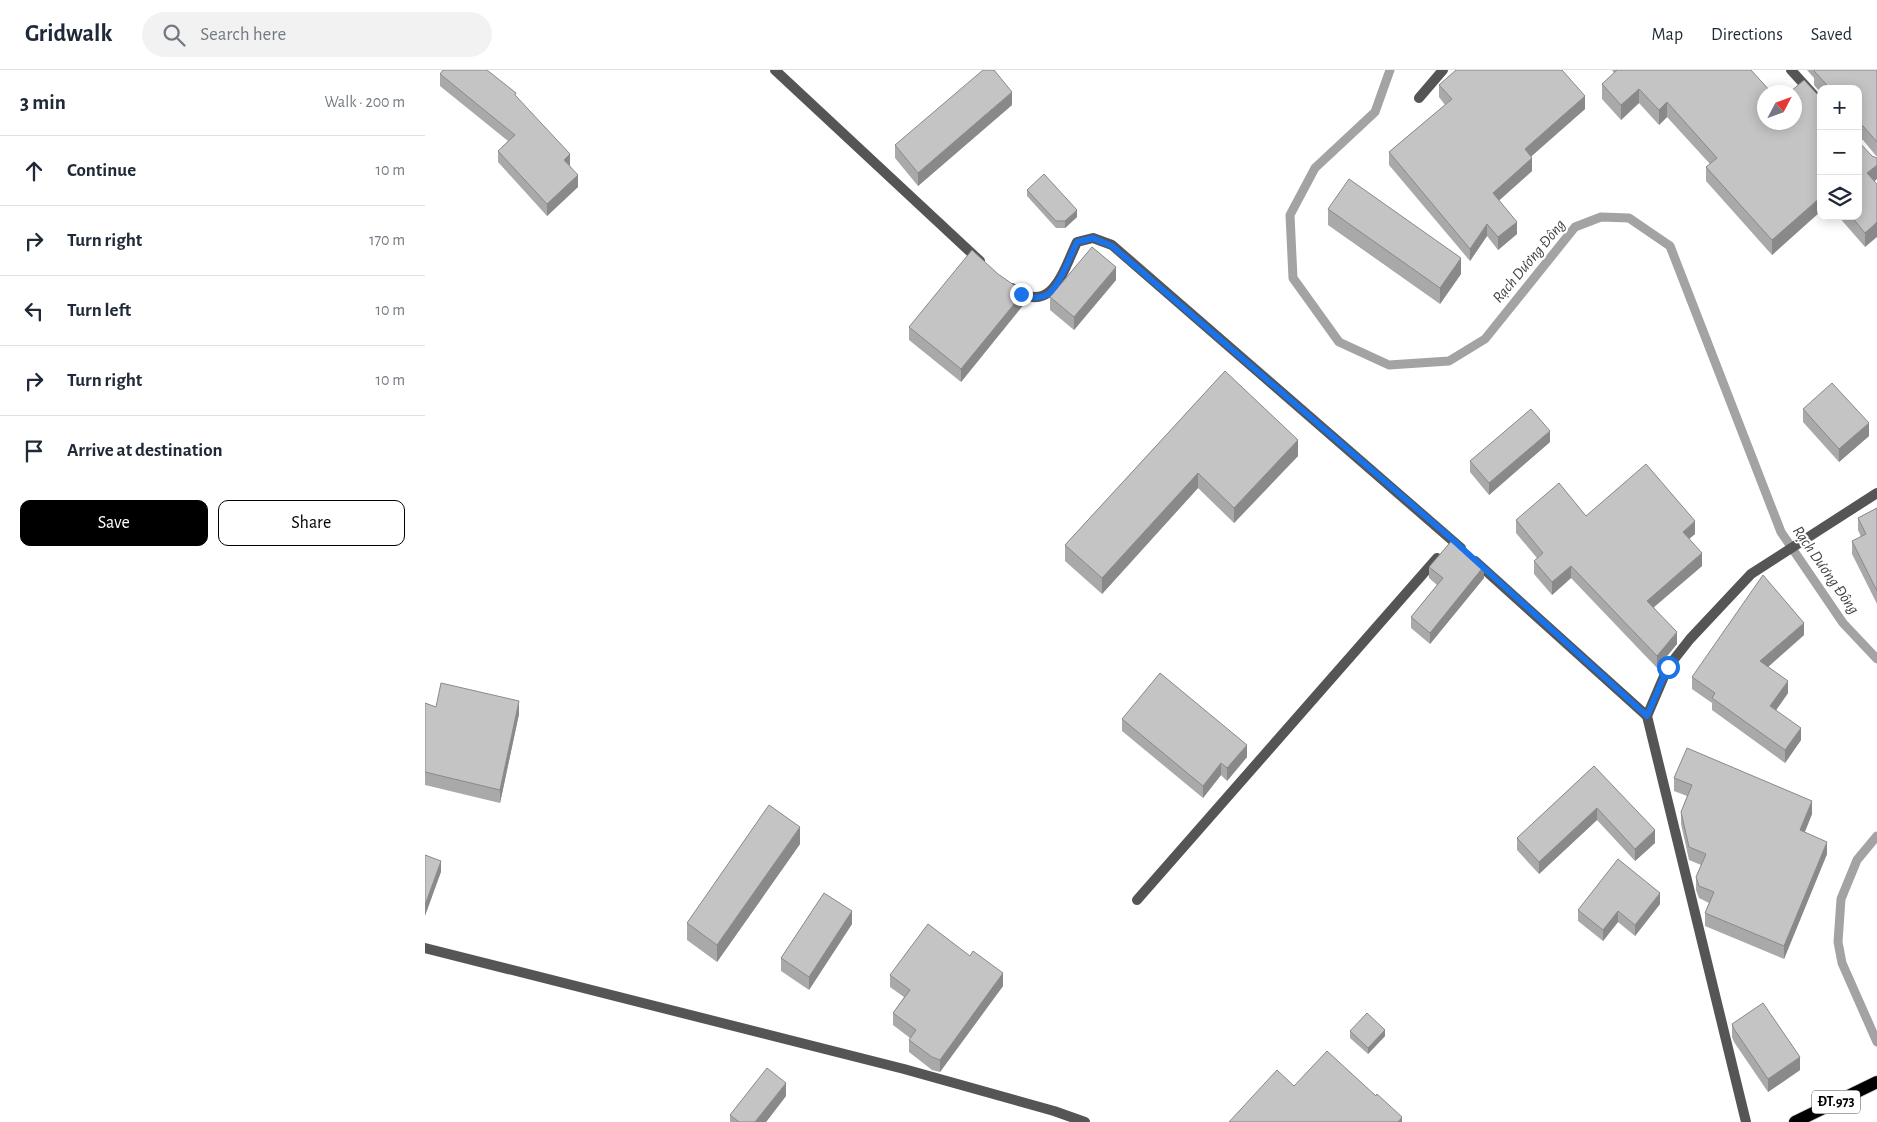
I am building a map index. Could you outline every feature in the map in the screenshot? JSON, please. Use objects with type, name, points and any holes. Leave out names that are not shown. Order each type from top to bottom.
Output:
[{"type":"main road","name":"ĐT.973","points":[[1795,1122],[1877,1082]]},
{"type":"street","points":[[775,70],[987,267]]},
{"type":"street","points":[[1419,98],[1443,70]]},
{"type":"street","points":[[1791,70],[1817,99]]},
{"type":"street","points":[[1002,281],[1021,294],[1034,298],[1046,296],[1056,286],[1077,242],[1093,238],[1112,246],[1453,540],[1647,716],[1746,1122]]},
{"type":"street","points":[[1647,716],[1668,667],[1690,639],[1751,574],[1877,493]]},
{"type":"street","points":[[1137,900],[1453,540]]},
{"type":"street","points":[[425,948],[903,1069],[1053,1111],[1085,1122]]},
{"type":"building","points":[[443,70],[487,70],[516,93],[515,95],[570,154],[564,160],[578,175],[547,204],[498,151],[515,135],[440,74]]},
{"type":"building","points":[[983,70],[994,70],[1012,92],[918,173],[895,145]]},
{"type":"building","points":[[1456,70],[1562,70],[1585,96],[1525,149],[1532,158],[1493,193],[1517,222],[1498,237],[1487,224],[1470,249],[1389,152],[1452,99],[1439,85]]},
{"type":"building","points":[[1617,70],[1751,70],[1765,85],[1757,85],[1757,130],[1802,130],[1802,85],[1798,85],[1804,80],[1817,94],[1817,201],[1772,240],[1706,167],[1717,158],[1667,102],[1659,110],[1639,89],[1621,105],[1602,84]]},
{"type":"building","points":[[1877,70],[1877,142],[1862,126],[1862,85],[1827,85],[1814,71]]},
{"type":"building","points":[[1862,145],[1872,156],[1877,158],[1877,165],[1867,173],[1877,184],[1877,222],[1865,233],[1854,220],[1862,220]]},
{"type":"building","points":[[1044,174],[1077,210],[1065,221],[1056,221],[1027,190]]},
{"type":"building","points":[[1349,179],[1461,258],[1440,288],[1328,209]]},
{"type":"building","points":[[1092,247],[1116,267],[1074,317],[1050,297]]},
{"type":"building","points":[[972,250],[998,274],[1024,292],[961,369],[909,327]]},
{"type":"building","points":[[1225,371],[1298,440],[1234,508],[1198,473],[1102,578],[1065,545]]},
{"type":"building","points":[[1832,383],[1869,423],[1839,449],[1803,409]]},
{"type":"building","points":[[1531,409],[1550,431],[1489,483],[1470,461]]},
{"type":"building","points":[[1646,464],[1695,521],[1683,532],[1702,553],[1647,601],[1677,632],[1657,656],[1571,566],[1552,582],[1534,561],[1543,553],[1516,520],[1559,483],[1586,516]]},
{"type":"building","points":[[1877,508],[1877,591],[1852,541],[1866,534],[1858,518]]},
{"type":"building","points":[[1454,538],[1484,566],[1430,633],[1411,617],[1443,578],[1429,567]]},
{"type":"building","points":[[1763,575],[1804,623],[1760,661],[1788,681],[1770,706],[1801,728],[1785,750],[1712,698],[1715,693],[1692,677]]},
{"type":"building","points":[[1160,673],[1247,745],[1227,768],[1221,763],[1203,786],[1122,719]]},
{"type":"building","points":[[441,683],[519,701],[500,790],[425,772],[425,703],[436,707]]},
{"type":"building","points":[[1687,748],[1812,801],[1800,830],[1827,842],[1784,946],[1705,913],[1714,892],[1699,886],[1696,877],[1706,854],[1689,847],[1681,812],[1692,785],[1674,778]]},
{"type":"building","points":[[1594,766],[1655,830],[1635,849],[1597,808],[1539,862],[1517,838]]},
{"type":"building","points":[[769,805],[800,827],[717,945],[687,923]]},
{"type":"building","points":[[425,855],[441,861],[425,905]]},
{"type":"building","points":[[1618,859],[1660,893],[1635,925],[1618,911],[1603,930],[1578,910]]},
{"type":"building","points":[[824,893],[852,911],[809,977],[781,958]]},
{"type":"building","points":[[928,924],[970,956],[973,951],[1003,973],[940,1060],[932,1057],[909,1040],[916,1030],[893,1013],[910,990],[890,975]]},
{"type":"building","points":[[1763,1003],[1800,1057],[1768,1079],[1732,1024]]},
{"type":"building","points":[[1367,1013],[1385,1030],[1368,1048],[1350,1031]]},
{"type":"building","points":[[1327,1051],[1402,1117],[1398,1122],[1229,1122],[1277,1070],[1294,1086]]},
{"type":"building","points":[[767,1068],[786,1083],[755,1122],[739,1122],[730,1115]]},
{"type":"waterway","name":"Rạch Dương Đông","points":[[1390,70],[1375,112],[1315,168],[1290,215],[1293,278],[1339,342],[1389,365],[1449,361],[1485,339],[1575,227],[1601,217],[1629,218],[1670,246],[1781,532],[1843,623],[1877,659]]},
{"type":"waterway","name":"Rạch Dương Đông","points":[[1877,836],[1857,860],[1841,899],[1838,942],[1842,963],[1877,1042]]},
{"type":"route","points":[[1021,294],[1034,298],[1046,296],[1056,286],[1077,242],[1093,238],[1112,246],[1453,540],[1647,716],[1668,667]]}]
